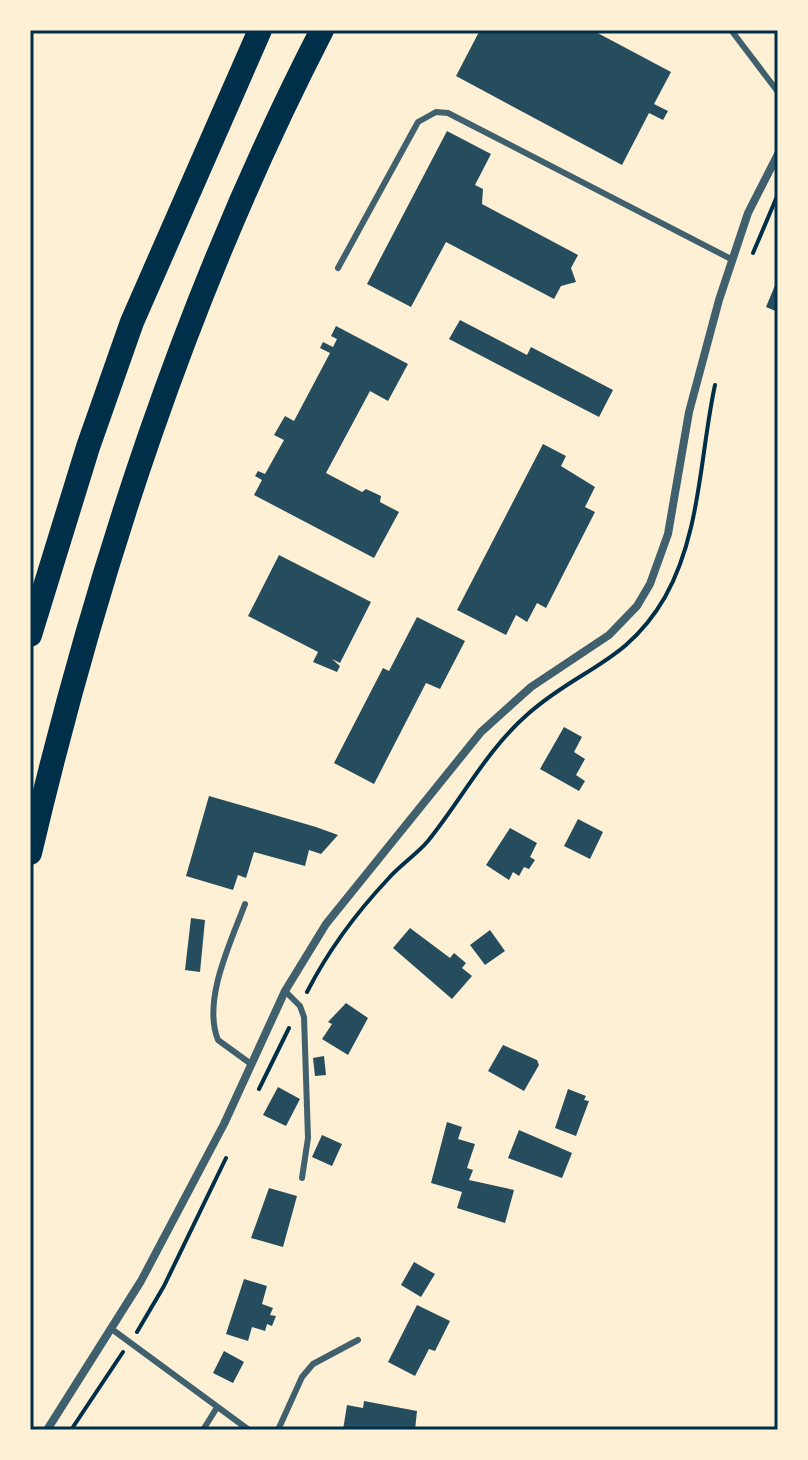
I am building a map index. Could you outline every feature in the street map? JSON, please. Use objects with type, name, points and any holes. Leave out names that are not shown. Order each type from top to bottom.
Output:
[{"type":"highway","points":[[30,635],[88,447],[132,322],[260,30]]},
{"type":"highway","points":[[30,853],[62,718],[99,584],[157,412],[232,221],[322,30]]},
{"type":"street","points":[[47,1430],[113,1330],[217,1137],[285,991],[326,924],[481,732],[531,687],[609,635],[637,606],[655,572],[668,534],[689,412],[711,326],[748,213],[778,154]]},
{"type":"lane","points":[[731,30],[778,92]]},
{"type":"lane","points":[[338,268],[418,122],[436,112],[448,113],[733,260]]},
{"type":"lane","points":[[245,904],[223,968],[213,1017],[218,1040],[251,1064]]},
{"type":"lane","points":[[285,991],[300,1006],[304,1017],[308,1138],[302,1178]]},
{"type":"lane","points":[[113,1330],[216,1409],[249,1430]]},
{"type":"lane","points":[[278,1430],[302,1377],[313,1364],[358,1340]]},
{"type":"lane","points":[[203,1430],[216,1409]]},
{"type":"path","points":[[752,256],[778,194]]},
{"type":"path","points":[[257,1093],[317,972],[362,909],[405,861],[425,845],[461,799],[485,757],[532,710],[623,651],[658,608],[676,573],[695,505],[718,371]]},
{"type":"path","points":[[71,1430],[164,1286],[231,1148]]},
{"type":"building","points":[[480,30],[592,30],[671,72],[654,104],[668,111],[663,120],[649,113],[622,165],[456,76]]},
{"type":"building","points":[[447,131],[491,154],[475,185],[483,189],[482,204],[578,255],[571,268],[576,282],[561,286],[554,299],[446,242],[411,307],[367,284]]},
{"type":"building","points":[[778,278],[778,312],[766,307]]},
{"type":"building","points":[[460,320],[527,355],[531,347],[613,390],[599,417],[449,339]]},
{"type":"building","points":[[336,326],[408,364],[388,401],[370,391],[326,473],[362,492],[366,489],[381,496],[380,502],[399,512],[374,558],[254,495],[262,480],[255,476],[258,471],[265,474],[284,440],[274,435],[285,416],[294,421],[330,353],[320,348],[323,342],[333,347],[337,339],[331,336]]},
{"type":"building","points":[[543,444],[566,456],[561,466],[595,487],[585,507],[595,512],[546,608],[537,603],[527,622],[516,615],[506,635],[457,610]]},
{"type":"building","points":[[279,555],[371,602],[340,663],[332,659],[340,666],[337,672],[313,662],[318,652],[248,616]]},
{"type":"building","points":[[417,617],[465,641],[440,689],[426,683],[374,784],[334,763],[383,668],[389,671]]},
{"type":"building","points":[[564,727],[582,737],[574,752],[585,759],[576,775],[585,781],[579,791],[540,769]]},
{"type":"building","points":[[209,796],[338,835],[321,854],[309,850],[305,866],[254,852],[246,878],[238,875],[233,890],[186,876]]},
{"type":"building","points":[[578,819],[603,832],[590,859],[564,846]]},
{"type":"building","points":[[510,828],[537,843],[530,857],[535,860],[529,869],[524,867],[519,876],[513,872],[509,880],[486,865]]},
{"type":"building","points":[[191,918],[205,920],[200,972],[185,970]]},
{"type":"building","points":[[410,928],[450,958],[454,953],[466,963],[462,968],[472,976],[452,999],[393,948]]},
{"type":"building","points":[[490,930],[505,951],[485,965],[470,945]]},
{"type":"building","points":[[346,1003],[368,1018],[348,1055],[322,1039],[332,1024],[328,1022]]},
{"type":"building","points":[[503,1045],[537,1060],[539,1065],[524,1091],[488,1071]]},
{"type":"building","points":[[324,1056],[326,1075],[315,1076],[313,1058]]},
{"type":"building","points":[[278,1087],[300,1099],[286,1126],[263,1115]]},
{"type":"building","points":[[568,1089],[586,1096],[584,1100],[589,1101],[576,1136],[555,1128]]},
{"type":"building","points":[[447,1122],[462,1127],[458,1139],[475,1144],[467,1168],[473,1170],[469,1180],[514,1190],[505,1223],[457,1208],[462,1192],[431,1183]]},
{"type":"building","points":[[519,1130],[572,1153],[562,1178],[508,1158]]},
{"type":"building","points":[[322,1135],[342,1144],[332,1166],[312,1157]]},
{"type":"building","points":[[269,1188],[297,1196],[283,1247],[251,1238]]},
{"type":"building","points":[[414,1262],[435,1274],[421,1297],[401,1285]]},
{"type":"building","points":[[244,1279],[267,1286],[262,1304],[273,1308],[270,1315],[276,1316],[272,1326],[267,1324],[265,1331],[252,1327],[248,1341],[226,1334]]},
{"type":"building","points":[[417,1305],[450,1321],[435,1351],[429,1349],[415,1376],[388,1362]]},
{"type":"building","points":[[224,1351],[244,1362],[233,1383],[213,1373]]},
{"type":"building","points":[[364,1401],[417,1411],[415,1430],[343,1430],[347,1405],[363,1408]]}]
